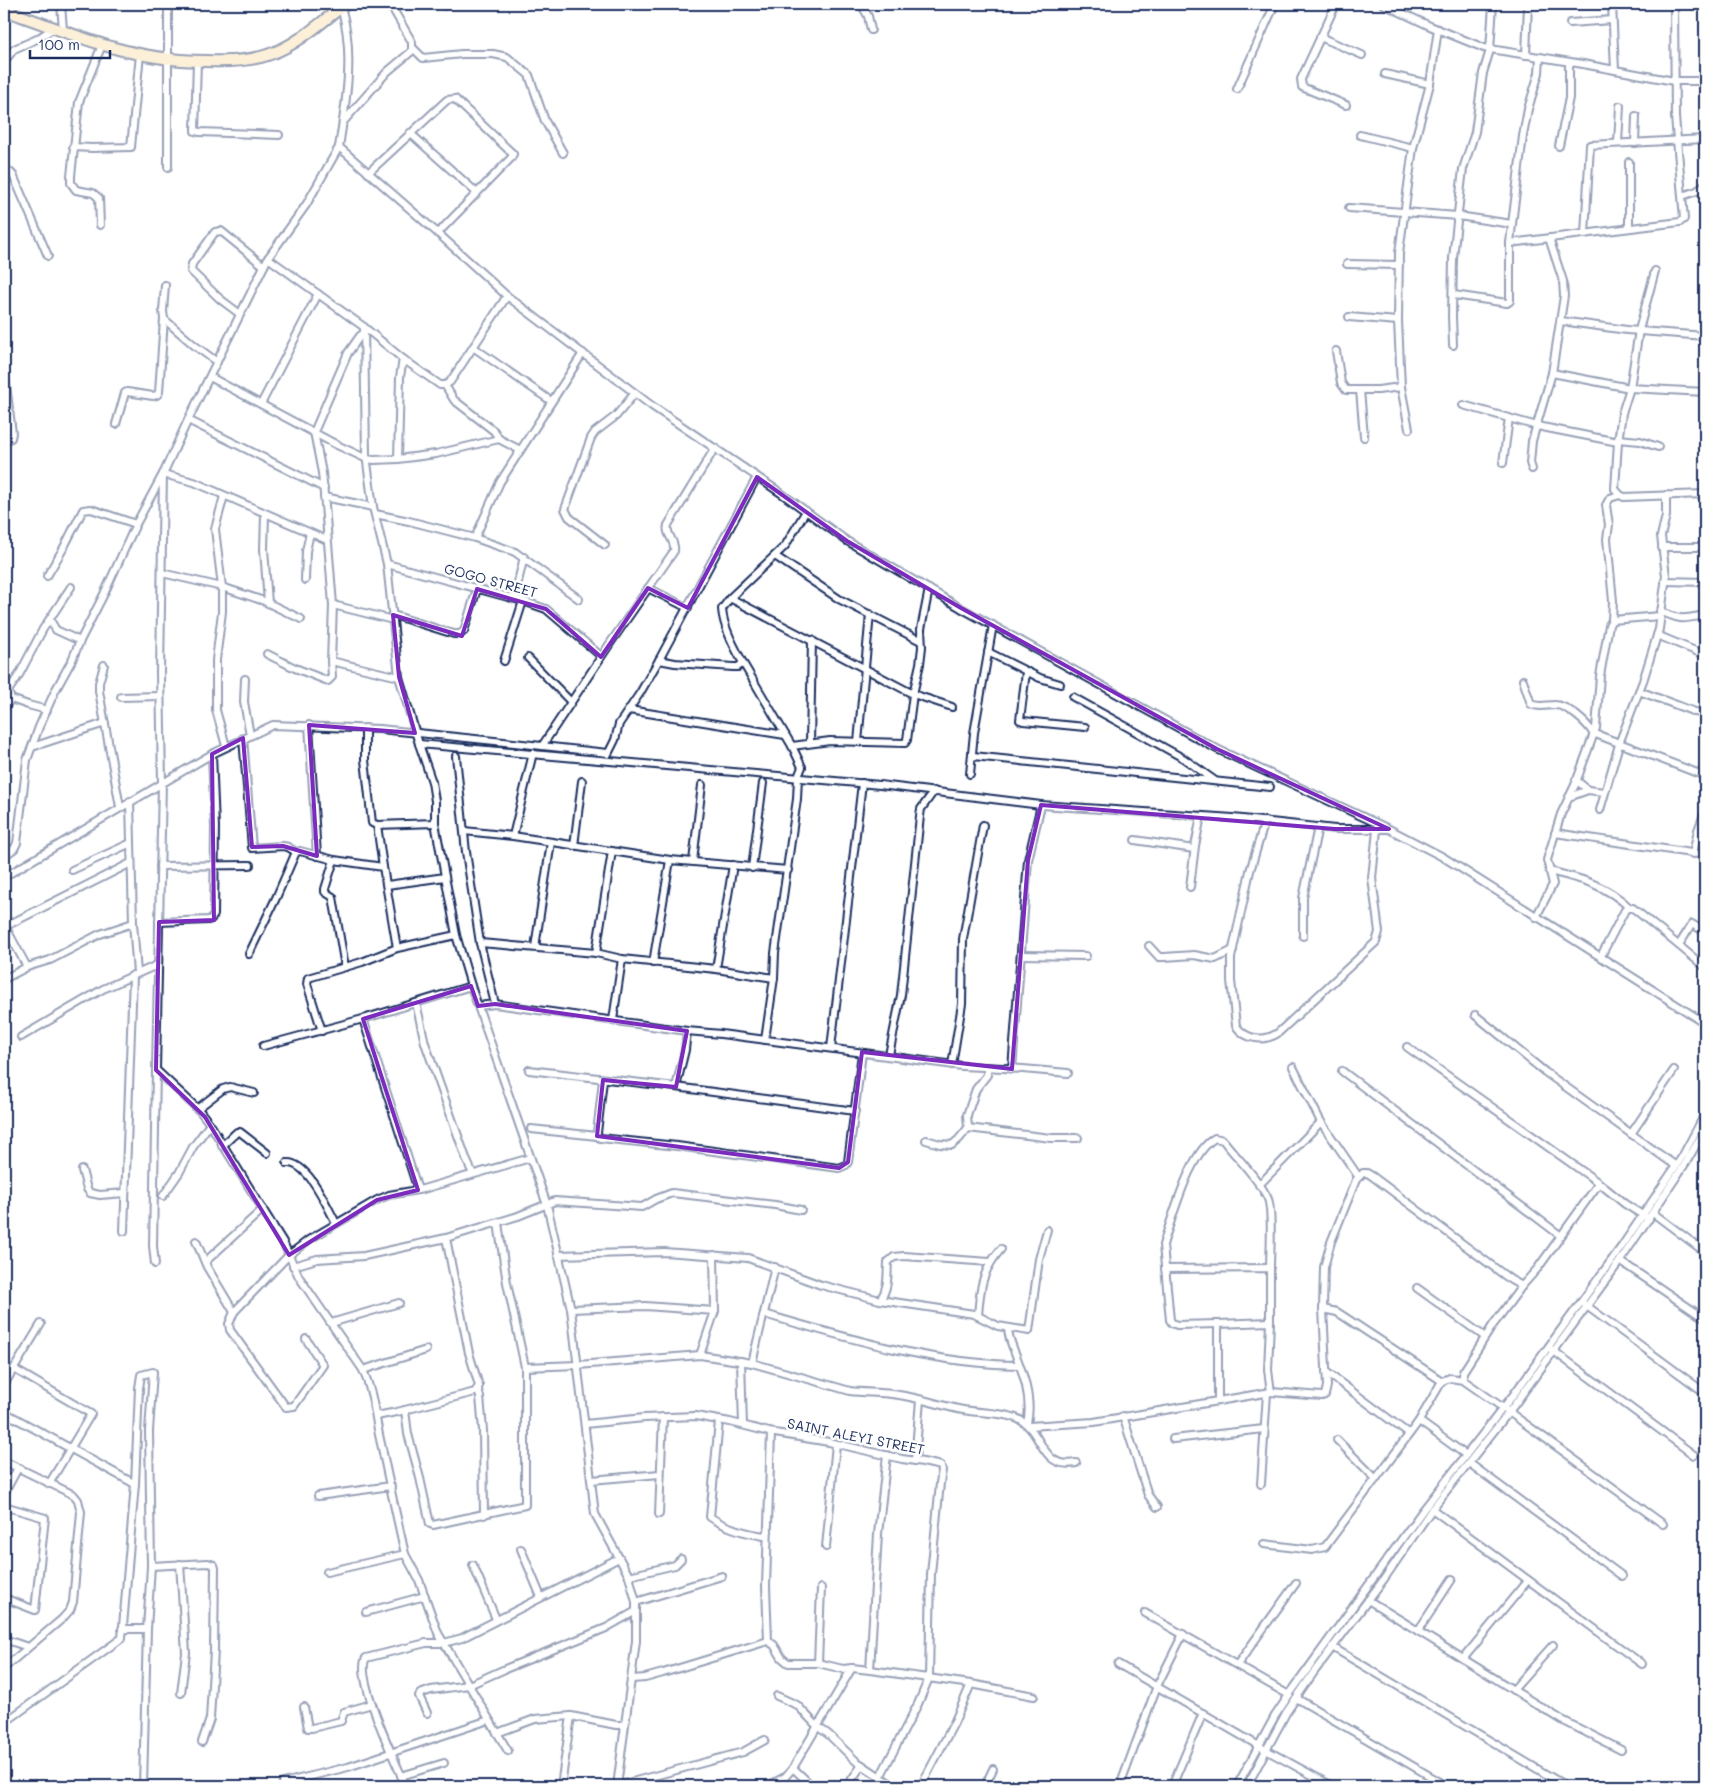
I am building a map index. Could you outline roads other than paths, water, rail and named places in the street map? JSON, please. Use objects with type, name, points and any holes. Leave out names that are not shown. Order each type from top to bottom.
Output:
[{"type":"main road","points":[[4,10],[102,45],[140,54],[220,62],[245,60],[274,53],[343,6]]},
{"type":"street","points":[[4,62],[14,49],[59,29],[61,4]]},
{"type":"street","points":[[168,4],[168,167]]},
{"type":"street","points":[[390,4],[412,42],[413,48],[423,58],[462,54],[493,54],[507,57],[529,75],[545,121],[563,152]]},
{"type":"street","points":[[861,4],[868,16],[871,30]]},
{"type":"street","points":[[1237,89],[1275,4]]},
{"type":"street","points":[[1336,4],[1300,78],[1301,86],[1346,105]]},
{"type":"street","points":[[1383,4],[1490,50],[1674,81],[1705,81]]},
{"type":"street","points":[[1453,345],[1454,258],[1463,169],[1475,132],[1483,73],[1490,50],[1493,4]]},
{"type":"street","points":[[1526,55],[1528,4]]},
{"type":"street","points":[[1612,4],[1615,70]]},
{"type":"street","points":[[1510,243],[1682,221],[1684,219],[1674,81],[1674,4]]},
{"type":"street","points":[[4,856],[14,849],[18,837],[25,774],[32,747],[55,691],[72,660],[136,524],[163,474],[268,258],[306,205],[339,147],[346,102],[348,42],[343,6]]},
{"type":"street","points":[[1570,23],[1612,20]]},
{"type":"street","points":[[1409,429],[1401,388],[1398,321],[1399,265],[1413,148],[1430,84],[1438,29]]},
{"type":"street","points":[[1320,37],[1362,55]]},
{"type":"street","points":[[100,225],[99,198],[93,193],[76,190],[71,183],[73,147],[79,102],[102,45]]},
{"type":"street","points":[[343,122],[388,72],[413,48]]},
{"type":"street","points":[[73,147],[131,147],[140,54]]},
{"type":"street","points":[[1454,294],[1509,303],[1510,243],[1523,136],[1530,102],[1539,73],[1540,57]]},
{"type":"street","points":[[197,61],[195,131],[279,135]]},
{"type":"street","points":[[1559,146],[1569,98],[1569,62]]},
{"type":"street","points":[[1385,74],[1430,84]]},
{"type":"street","points":[[368,173],[410,132],[447,100],[455,100],[513,154],[438,233]]},
{"type":"street","points":[[1618,143],[1620,106]]},
{"type":"street","points":[[1635,142],[1636,116]]},
{"type":"street","points":[[410,132],[477,193]]},
{"type":"street","points":[[1360,135],[1413,148]]},
{"type":"street","points":[[1585,234],[1589,146],[1594,144],[1705,139]]},
{"type":"street","points":[[339,147],[507,296],[635,393],[847,541],[993,625],[1217,749],[1390,829],[1443,857],[1705,1023]]},
{"type":"street","points":[[1629,162],[1629,227]]},
{"type":"street","points":[[4,171],[10,172],[13,175],[48,256]]},
{"type":"street","points":[[1682,196],[1697,191],[1705,184]]},
{"type":"street","points":[[1350,208],[1458,216],[1512,224]]},
{"type":"street","points":[[240,314],[220,300],[191,271],[192,264],[215,232],[221,231],[264,266]]},
{"type":"street","points":[[1532,469],[1530,462],[1532,441],[1538,426],[1552,373],[1565,288],[1549,238]]},
{"type":"street","points":[[268,258],[440,385],[450,382],[507,296]]},
{"type":"street","points":[[1347,264],[1399,265]]},
{"type":"street","points":[[1620,495],[1615,489],[1622,413],[1630,388],[1639,330],[1655,271]]},
{"type":"street","points":[[116,424],[125,393],[153,396],[159,392],[165,285]]},
{"type":"street","points":[[261,404],[318,294]]},
{"type":"street","points":[[1349,317],[1398,321]]},
{"type":"street","points":[[164,319],[194,346],[217,362]]},
{"type":"street","points":[[1561,321],[1705,336]]},
{"type":"street","points":[[267,654],[328,681],[332,677],[333,605],[324,488],[314,432],[348,353],[364,330]]},
{"type":"street","points":[[364,330],[366,459],[374,511],[387,564],[399,676],[418,744],[432,782],[436,823],[456,935],[471,986],[547,1205],[571,1309],[596,1519],[629,1576],[636,1602],[636,1641],[617,1786],[744,1752],[765,1740]]},
{"type":"street","points":[[473,347],[551,401]]},
{"type":"street","points":[[1336,351],[1342,387],[1346,390],[1401,388]]},
{"type":"street","points":[[475,538],[500,482],[582,352]]},
{"type":"street","points":[[398,459],[400,386],[403,359]]},
{"type":"street","points":[[4,372],[6,400],[12,433],[12,438],[4,442]]},
{"type":"street","points":[[1552,373],[1630,388],[1705,392]]},
{"type":"street","points":[[210,377],[366,459],[398,459],[436,454],[499,439]]},
{"type":"street","points":[[445,385],[454,400],[494,431],[499,439],[520,450]]},
{"type":"street","points":[[1360,390],[1364,437]]},
{"type":"street","points":[[605,545],[569,517],[565,509],[591,438],[595,432],[616,416],[635,393]]},
{"type":"street","points":[[1463,405],[1538,426],[1618,441],[1640,441],[1658,447]]},
{"type":"street","points":[[1503,462],[1510,418]]},
{"type":"street","points":[[188,420],[324,488]]},
{"type":"street","points":[[514,836],[534,754],[674,551],[675,546],[667,531],[668,525],[715,448]]},
{"type":"street","points":[[163,474],[194,482],[327,540]]},
{"type":"street","points":[[155,1264],[153,1246],[162,783],[160,696],[163,474]]},
{"type":"street","points":[[605,760],[619,724],[659,660],[757,477]]},
{"type":"street","points":[[1536,917],[1553,884],[1547,860],[1555,833],[1596,725],[1600,676],[1609,625],[1612,620],[1613,602],[1607,550],[1609,525],[1606,505],[1610,498],[1620,495],[1636,498],[1705,494]]},
{"type":"street","points":[[1600,810],[1619,743],[1649,663],[1657,635],[1665,581],[1661,536],[1666,516],[1666,495]]},
{"type":"street","points":[[224,496],[215,529],[222,587],[222,612],[216,660],[216,710],[226,746]]},
{"type":"street","points":[[324,497],[475,538],[515,552],[579,599]]},
{"type":"street","points":[[47,576],[83,510],[91,509],[136,524]]},
{"type":"street","points":[[765,1040],[774,978],[775,953],[797,800],[798,777],[802,765],[744,663],[723,616],[722,609],[730,598],[785,546],[806,511]]},
{"type":"street","points":[[266,514],[264,549],[268,603]]},
{"type":"street","points":[[306,580],[306,555],[310,534]]},
{"type":"street","points":[[1662,547],[1705,547]]},
{"type":"street","points":[[775,556],[839,598],[921,641]]},
{"type":"street","points":[[514,598],[524,557]]},
{"type":"street","name":"GOGO STREET","points":[[387,564],[514,598],[549,610],[602,656]]},
{"type":"street","points":[[162,573],[222,587],[268,603],[302,619]]},
{"type":"street","points":[[1665,581],[1705,582]]},
{"type":"street","points":[[11,699],[8,691],[10,687],[19,676],[71,587]]},
{"type":"street","points":[[648,588],[688,608]]},
{"type":"street","points":[[333,605],[460,634],[464,631],[476,589]]},
{"type":"street","points":[[792,746],[830,742],[905,743],[920,664],[922,647],[921,629],[929,589]]},
{"type":"street","points":[[730,598],[913,694],[952,708]]},
{"type":"street","points":[[504,661],[523,601]]},
{"type":"street","points":[[858,742],[870,614]]},
{"type":"street","points":[[1612,620],[1660,614],[1686,620],[1705,615]]},
{"type":"street","points":[[50,620],[56,630],[80,641]]},
{"type":"street","points":[[970,774],[974,733],[993,625]]},
{"type":"street","points":[[1657,635],[1705,655]]},
{"type":"street","points":[[810,743],[812,640]]},
{"type":"street","points":[[988,652],[1026,672],[1052,683],[1060,684]]},
{"type":"street","points":[[528,658],[571,702]]},
{"type":"street","points":[[659,660],[733,667],[738,667],[744,663]]},
{"type":"street","points":[[331,661],[399,676]]},
{"type":"street","points":[[104,666],[99,683],[99,691],[120,807]]},
{"type":"street","points":[[1026,672],[1020,720],[1023,722],[1085,727]]},
{"type":"street","points":[[245,679],[244,707],[252,848],[288,846],[296,852],[300,851],[334,860],[383,867]]},
{"type":"street","points":[[1523,680],[1531,704],[1536,706],[1561,706],[1588,724],[1594,733],[1705,776]]},
{"type":"street","points":[[1639,690],[1695,712],[1705,714]]},
{"type":"street","points":[[4,696],[28,706],[47,710]]},
{"type":"street","points":[[121,697],[160,696]]},
{"type":"street","points":[[1073,697],[1183,758],[1215,781]]},
{"type":"street","points":[[4,709],[11,699]]},
{"type":"street","points":[[629,710],[785,734]]},
{"type":"street","points":[[32,747],[105,723]]},
{"type":"street","points":[[4,877],[226,746],[273,725],[364,728],[608,752]]},
{"type":"street","points":[[309,725],[317,856]]},
{"type":"street","points":[[364,728],[365,760],[372,823],[377,826],[436,823]]},
{"type":"street","points":[[418,744],[862,783],[1041,805],[1201,816],[1318,827],[1390,829]]},
{"type":"street","points":[[159,922],[211,919],[214,915],[214,780],[212,754]]},
{"type":"street","points":[[456,756],[464,831],[480,943],[495,1004]]},
{"type":"street","points":[[973,756],[1270,787]]},
{"type":"street","points":[[574,846],[582,780]]},
{"type":"street","points":[[1576,780],[1588,790]]},
{"type":"street","points":[[752,868],[763,783]]},
{"type":"street","points":[[831,1048],[862,783]]},
{"type":"street","points":[[693,861],[702,785]]},
{"type":"street","points":[[1569,797],[1588,790],[1604,792]]},
{"type":"street","points":[[889,1055],[901,995],[921,809],[934,791]]},
{"type":"street","points":[[124,1231],[135,974],[132,923],[130,801]]},
{"type":"street","points":[[1012,1069],[1028,860],[1041,805]]},
{"type":"street","points":[[1693,854],[1705,812]]},
{"type":"street","points":[[1190,887],[1194,849],[1201,816]]},
{"type":"street","points":[[1265,822],[1250,871],[1231,958],[1231,981],[1236,1026],[1244,1035],[1264,1039],[1272,1037],[1284,1028],[1376,942],[1379,932],[1372,878],[1377,830]]},
{"type":"street","points":[[952,1065],[962,1004],[963,939],[983,825]]},
{"type":"street","points":[[377,826],[397,948]]},
{"type":"street","points":[[1303,936],[1303,898],[1318,827]]},
{"type":"street","points":[[464,831],[514,836],[670,860],[788,870]]},
{"type":"street","points":[[1555,833],[1705,855]]},
{"type":"street","points":[[1135,840],[1194,849]]},
{"type":"street","points":[[535,947],[551,842]]},
{"type":"street","points":[[72,870],[131,843]]},
{"type":"street","points":[[596,953],[612,851]]},
{"type":"street","points":[[249,954],[296,852]]},
{"type":"street","points":[[334,860],[325,892],[334,897],[345,967]]},
{"type":"street","points":[[653,963],[670,860]]},
{"type":"street","points":[[27,967],[4,926],[131,863]]},
{"type":"street","points":[[160,866],[250,865]]},
{"type":"street","points":[[716,969],[733,865]]},
{"type":"street","points":[[1549,870],[1597,884],[1619,898],[1630,908],[1637,910],[1705,967]]},
{"type":"street","points":[[387,885],[445,877]]},
{"type":"street","points":[[1601,956],[1625,910],[1630,908]]},
{"type":"street","points":[[4,979],[27,967],[50,960],[100,934],[132,923]]},
{"type":"street","points":[[1679,945],[1692,924],[1705,932]]},
{"type":"street","points":[[322,1030],[307,984],[308,978],[362,962],[397,948],[456,935]]},
{"type":"street","points":[[480,943],[596,953],[622,959],[716,969],[774,978]]},
{"type":"street","points":[[1149,946],[1160,957],[1194,956],[1215,959],[1233,950]]},
{"type":"street","points":[[1021,955],[1086,956]]},
{"type":"street","points":[[613,1020],[622,959]]},
{"type":"street","points":[[21,1037],[103,989],[157,965]]},
{"type":"street","points":[[263,1046],[363,1019],[471,986]]},
{"type":"street","points":[[416,1003],[426,1043],[473,1174]]},
{"type":"street","points":[[478,1006],[495,1004],[687,1031],[889,1055],[952,1065],[1068,1073]]},
{"type":"street","points":[[1475,1016],[1545,1072],[1676,1166]]},
{"type":"street","points":[[363,1019],[418,1190]]},
{"type":"street","points":[[676,1087],[685,1050],[687,1031]]},
{"type":"street","points":[[1407,1046],[1646,1217]]},
{"type":"street","points":[[531,1129],[839,1168],[848,1162],[862,1052]]},
{"type":"street","points":[[1293,1067],[1321,1122],[1358,1176]]},
{"type":"street","points":[[926,1140],[952,1145],[959,1139],[968,1128],[967,1115],[976,1089],[987,1075],[987,1068]]},
{"type":"street","points":[[156,1070],[210,1124],[222,1146],[263,1208],[299,1277],[363,1370],[370,1386],[404,1554],[419,1580],[438,1633],[508,1751]]},
{"type":"street","points":[[530,1070],[856,1111]]},
{"type":"street","points":[[1631,1134],[1674,1070]]},
{"type":"street","points":[[1342,1071],[1561,1236]]},
{"type":"street","points":[[597,1136],[603,1080]]},
{"type":"street","points":[[197,1109],[223,1089],[230,1087],[254,1093]]},
{"type":"street","points":[[1584,1304],[1620,1261],[1693,1138],[1705,1114]]},
{"type":"street","points":[[1259,1185],[1321,1122]]},
{"type":"street","points":[[163,1196],[179,1173],[193,1147],[210,1124]]},
{"type":"street","points":[[968,1128],[1051,1138],[1078,1138]]},
{"type":"street","points":[[1237,1786],[1274,1716],[1289,1694],[1332,1647],[1432,1510],[1469,1463],[1584,1304],[1622,1246],[1646,1217],[1653,1213],[1688,1161],[1705,1129]]},
{"type":"street","points":[[222,1146],[237,1132],[240,1132],[267,1153]]},
{"type":"street","points":[[1260,1484],[1269,1392],[1268,1370],[1270,1322],[1270,1268],[1268,1198],[1223,1140],[1215,1138],[1211,1140],[1187,1174],[1166,1235],[1164,1245],[1165,1269],[1170,1320],[1176,1325],[1270,1322]]},
{"type":"street","points":[[306,1339],[323,1365],[294,1406],[286,1407],[230,1330],[229,1324],[234,1312],[289,1255],[336,1223],[389,1195],[418,1190],[530,1158]]},
{"type":"street","points":[[287,1163],[297,1165],[309,1176],[336,1223]]},
{"type":"street","points":[[82,1170],[86,1188],[90,1193],[100,1195],[125,1193]]},
{"type":"street","points":[[1028,1425],[1094,1422],[1269,1392],[1322,1396],[1327,1391],[1322,1309],[1323,1280],[1327,1254],[1358,1176],[1363,1173],[1372,1176],[1511,1280],[1522,1286]]},
{"type":"street","points":[[1463,1380],[1463,1372],[1485,1337],[1522,1286],[1538,1268],[1599,1183]]},
{"type":"street","points":[[293,1266],[317,1259],[364,1256],[446,1238],[498,1222],[555,1201],[642,1207],[672,1193],[776,1205],[801,1210]]},
{"type":"street","points":[[205,1262],[263,1208]]},
{"type":"street","points":[[1653,1213],[1705,1252]]},
{"type":"street","points":[[405,1410],[408,1434],[430,1524],[433,1526],[523,1507],[526,1503],[524,1367],[507,1283],[498,1222]]},
{"type":"street","points":[[558,1255],[664,1252],[748,1258],[821,1285],[880,1300],[978,1316],[1008,1329],[1029,1331],[1039,1259],[1047,1230]]},
{"type":"street","points":[[446,1238],[469,1353],[479,1386],[483,1430],[484,1515]]},
{"type":"street","points":[[196,1241],[205,1262],[234,1312]]},
{"type":"street","points":[[978,1316],[980,1288],[990,1262],[1002,1249]]},
{"type":"street","points":[[700,1355],[715,1311],[714,1255]]},
{"type":"street","points":[[880,1300],[887,1286],[888,1262],[894,1257],[904,1256],[990,1262]]},
{"type":"street","points":[[1620,1261],[1704,1318]]},
{"type":"street","points":[[752,1363],[775,1267]]},
{"type":"street","points":[[1165,1269],[1270,1268]]},
{"type":"street","points":[[1417,1288],[1485,1337]]},
{"type":"street","points":[[331,1323],[399,1303]]},
{"type":"street","points":[[1584,1304],[1700,1389]]},
{"type":"street","points":[[571,1309],[645,1306],[715,1311]]},
{"type":"street","points":[[1322,1309],[1337,1312],[1442,1381]]},
{"type":"street","points":[[764,1314],[903,1350],[978,1364],[1019,1365]]},
{"type":"street","points":[[4,1385],[41,1324]]},
{"type":"street","points":[[1218,1324],[1218,1401]]},
{"type":"street","points":[[1008,1329],[1012,1348],[1025,1384],[1029,1414],[1028,1425]]},
{"type":"street","points":[[1551,1349],[1694,1455]]},
{"type":"street","points":[[363,1370],[426,1350]]},
{"type":"street","points":[[524,1367],[578,1365],[700,1355],[741,1361],[850,1390],[865,1393],[897,1394],[962,1410],[1016,1418],[1028,1425],[1054,1461],[1065,1465],[1076,1463]]},
{"type":"street","points":[[741,1361],[743,1425]]},
{"type":"street","points":[[14,1369],[91,1414],[49,1484]]},
{"type":"street","points":[[4,1723],[122,1638],[135,1484],[141,1375],[153,1372],[149,1431],[151,1566],[147,1629],[144,1786]]},
{"type":"street","points":[[1326,1372],[1409,1434]]},
{"type":"street","points":[[1264,1544],[1312,1550],[1325,1547],[1419,1421],[1442,1381],[1450,1378],[1463,1380],[1663,1524]]},
{"type":"street","points":[[376,1416],[478,1390]]},
{"type":"street","points":[[915,1461],[920,1400]]},
{"type":"street","points":[[1247,1786],[1311,1670],[1369,1585],[1423,1510],[1466,1455],[1506,1410]]},
{"type":"street","points":[[4,1412],[135,1484]]},
{"type":"street","name":"SAINT ALEYI STREET","points":[[586,1424],[696,1416],[861,1448],[915,1461],[939,1464],[942,1470],[931,1574],[929,1678]]},
{"type":"street","points":[[1123,1416],[1148,1495],[1157,1506]]},
{"type":"street","points":[[659,1514],[663,1417]]},
{"type":"street","points":[[719,1421],[710,1517],[741,1532],[764,1536],[768,1531]]},
{"type":"street","points":[[1419,1421],[1466,1455]]},
{"type":"street","points":[[1173,1439],[1264,1429]]},
{"type":"street","points":[[771,1432],[766,1586],[768,1640],[782,1658],[788,1663],[818,1662],[843,1668],[971,1684],[1034,1696]]},
{"type":"street","points":[[1337,1440],[1376,1479]]},
{"type":"street","points":[[826,1546],[836,1444]]},
{"type":"street","points":[[870,1670],[878,1534],[887,1455]]},
{"type":"street","points":[[4,1460],[74,1496],[80,1505],[81,1512],[75,1594],[70,1610],[4,1668]]},
{"type":"street","points":[[1469,1463],[1622,1576]]},
{"type":"street","points":[[4,1494],[18,1468]]},
{"type":"street","points":[[590,1480],[660,1474]]},
{"type":"street","points":[[318,1496],[391,1486]]},
{"type":"street","points":[[4,1506],[45,1518],[35,1610],[4,1598]]},
{"type":"street","points":[[1432,1510],[1642,1664]]},
{"type":"street","points":[[521,1549],[541,1597]]},
{"type":"street","points":[[327,1572],[404,1554]]},
{"type":"street","points":[[406,1786],[372,1704],[364,1676],[366,1658],[426,1643],[444,1643],[462,1638],[619,1558]]},
{"type":"street","points":[[629,1576],[675,1565],[681,1559]]},
{"type":"street","points":[[151,1566],[208,1563],[214,1565],[215,1568],[214,1651],[210,1718],[202,1742]]},
{"type":"street","points":[[180,1564],[186,1653],[181,1694]]},
{"type":"street","points":[[473,1565],[496,1619]]},
{"type":"street","points":[[636,1602],[722,1576]]},
{"type":"street","points":[[1418,1631],[1452,1579]]},
{"type":"street","points":[[1464,1659],[1528,1580]]},
{"type":"street","points":[[1237,1665],[1296,1583]]},
{"type":"street","points":[[1369,1585],[1375,1590]]},
{"type":"street","points":[[818,1662],[821,1588]]},
{"type":"street","points":[[366,1612],[425,1596]]},
{"type":"street","points":[[1368,1600],[1562,1720],[1621,1750]]},
{"type":"street","points":[[427,1713],[418,1696],[420,1694],[431,1690],[469,1685],[484,1677],[606,1628],[636,1611]]},
{"type":"street","points":[[1145,1613],[1289,1694]]},
{"type":"street","points":[[122,1629],[147,1629]]},
{"type":"street","points":[[1120,1786],[1157,1686],[1183,1634]]},
{"type":"street","points":[[4,1639],[28,1647]]},
{"type":"street","points":[[632,1679],[663,1673],[768,1640]]},
{"type":"street","points":[[1513,1690],[1553,1645]]},
{"type":"street","points":[[1332,1647],[1566,1786]]},
{"type":"street","points":[[1118,1664],[1332,1786]]},
{"type":"street","points":[[768,1786],[785,1776],[793,1768],[852,1668]]},
{"type":"street","points":[[880,1776],[918,1704],[929,1678]]},
{"type":"street","points":[[921,1786],[954,1723],[971,1684]]},
{"type":"street","points":[[777,1696],[797,1705],[818,1727],[862,1765],[894,1786]]},
{"type":"street","points":[[1296,1698],[1447,1786]]},
{"type":"street","points":[[304,1707],[308,1728],[312,1728],[341,1721],[344,1712],[372,1704]]},
{"type":"street","points":[[1172,1786],[1203,1713]]},
{"type":"street","points":[[498,1732],[535,1719],[571,1716],[616,1726],[624,1725]]},
{"type":"street","points":[[561,1786],[571,1716]]},
{"type":"street","points":[[283,1783],[348,1767],[489,1720]]},
{"type":"street","points":[[401,1776],[444,1763]]},
{"type":"street","points":[[847,1786],[862,1765]]},
{"type":"street","points":[[793,1768],[812,1786]]},
{"type":"street","points":[[985,1786],[993,1769]]},
{"type":"street","points":[[1430,1786],[1433,1778]]}]
